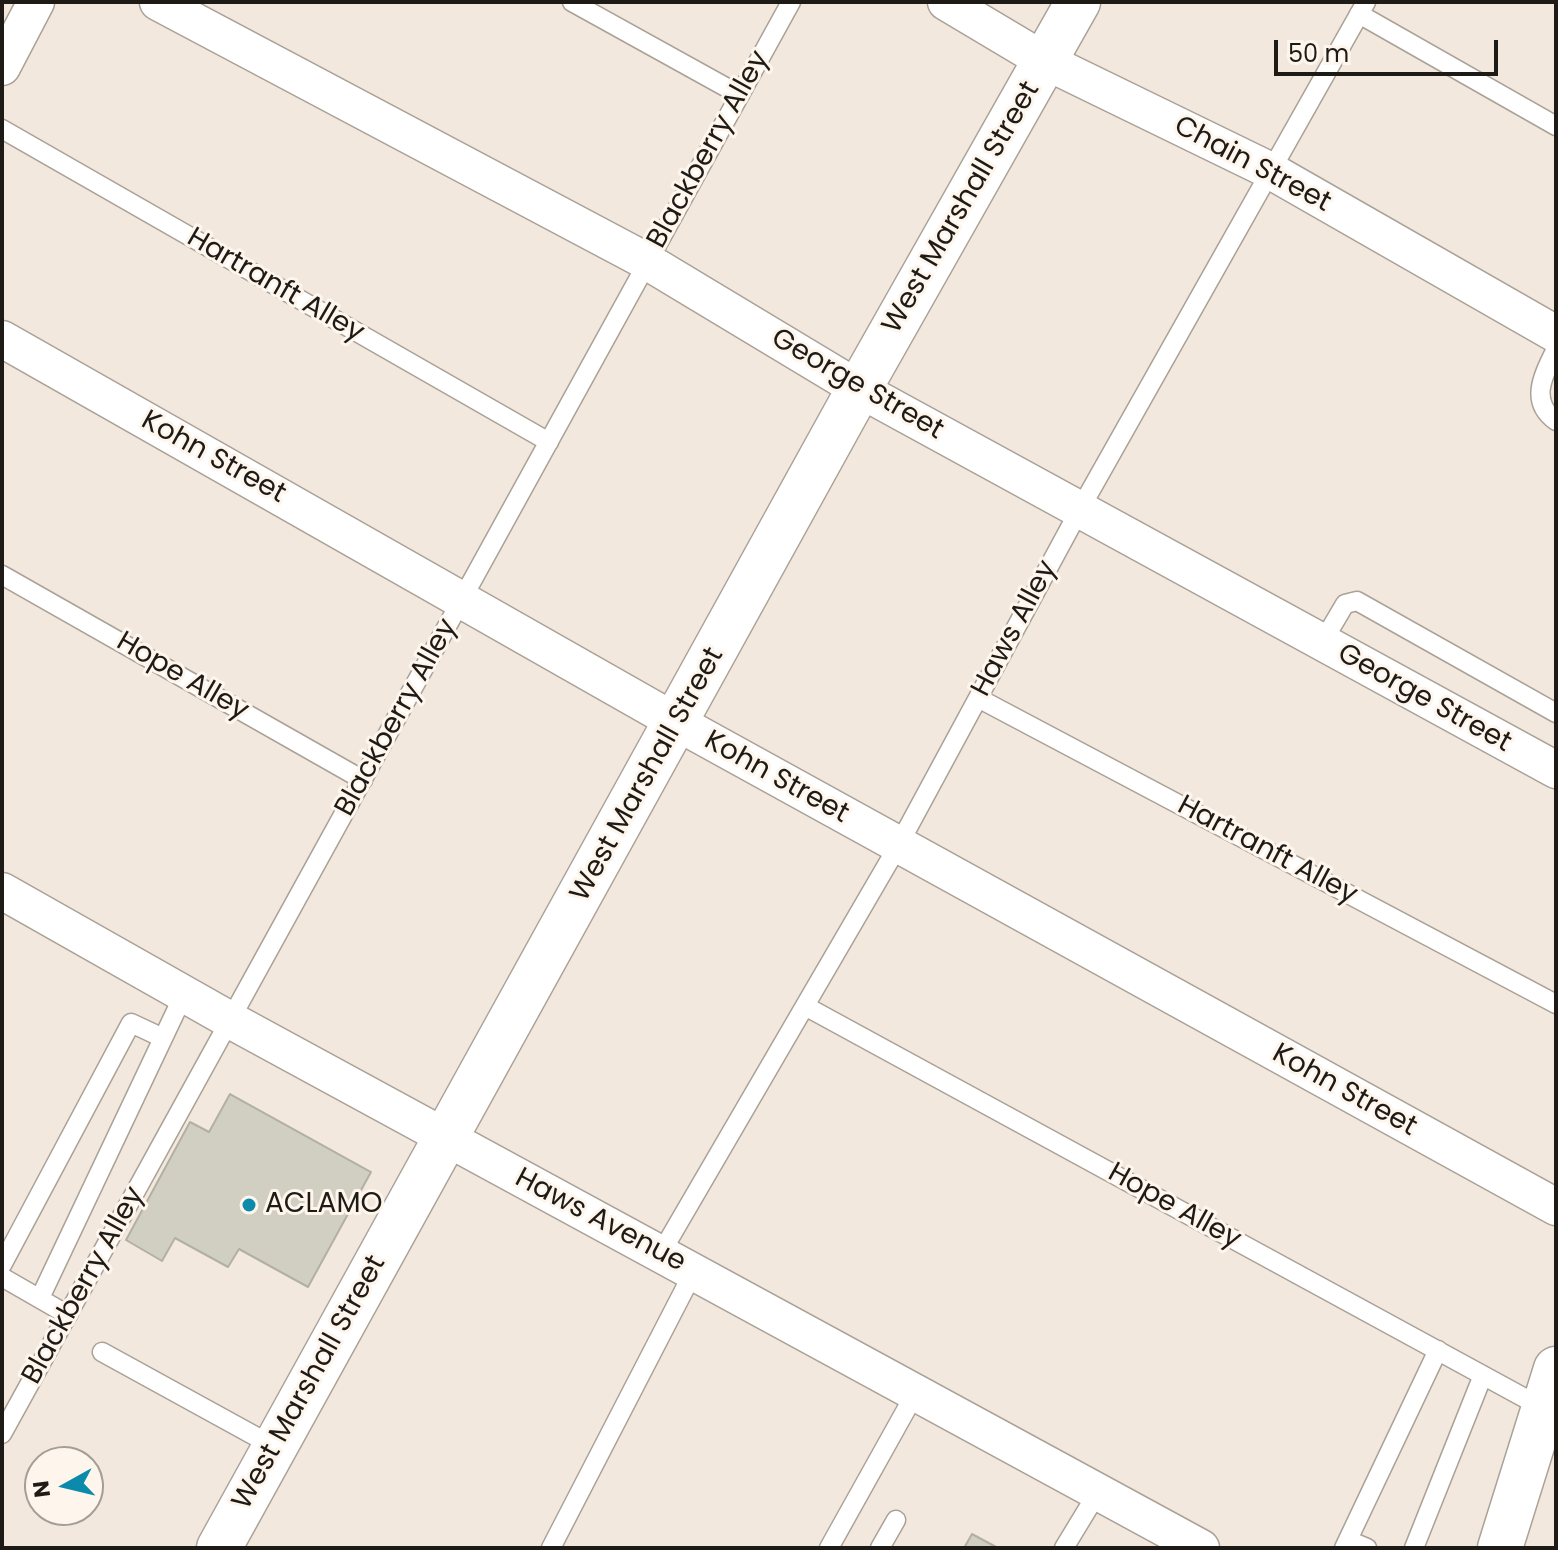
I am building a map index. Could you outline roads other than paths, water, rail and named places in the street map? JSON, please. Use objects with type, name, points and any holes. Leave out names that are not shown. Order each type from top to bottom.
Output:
[{"type":"street","points":[[2,67],[36,2]]},
{"type":"street","name":"George Street","points":[[158,2],[648,262],[859,389],[1556,770]]},
{"type":"street","name":"Chain Street","points":[[946,2],[1045,61],[1271,171],[1556,334]]},
{"type":"street","name":"West Marshall Street","points":[[219,1548],[678,723],[859,389],[1078,2]]},
{"type":"street","name":"Kohn Street","points":[[2,339],[898,846],[1556,1207]]},
{"type":"street","name":"Haws Avenue","points":[[2,891],[230,1020],[1201,1548]]},
{"type":"street","points":[[1500,1548],[1550,1388]]},
{"type":"lane","points":[[572,2],[740,95]]},
{"type":"lane","name":"Blackberry Alley","points":[[2,1434],[791,2]]},
{"type":"lane","points":[[1363,8],[1556,126]]},
{"type":"lane","name":"Haws Alley","points":[[661,1253],[898,846],[1079,511],[1363,8]]},
{"type":"lane","name":"Hartranft Alley","points":[[2,129],[549,442]]},
{"type":"lane","points":[[1556,349],[1539,391],[1542,407],[1556,421]]},
{"type":"lane","name":"Hope Alley","points":[[2,575],[363,780]]},
{"type":"lane","points":[[1322,643],[1345,604],[1357,601],[1556,713]]},
{"type":"lane","name":"Hartranft Alley","points":[[978,698],[1556,1004]]},
{"type":"lane","points":[[40,1298],[184,994]]},
{"type":"lane","name":"Hope Alley","points":[[805,1006],[1483,1375],[1550,1388]]},
{"type":"lane","points":[[2,1265],[131,1023],[163,1038]]},
{"type":"lane","points":[[551,1548],[694,1271]]},
{"type":"lane","points":[[2,1277],[68,1315]]},
{"type":"lane","points":[[1367,1548],[1346,1544],[1438,1350]]},
{"type":"lane","points":[[102,1352],[275,1447]]},
{"type":"lane","points":[[1414,1548],[1483,1375]]},
{"type":"lane","points":[[829,1548],[916,1392]]},
{"type":"lane","points":[[1064,1548],[1098,1492]]},
{"type":"lane","points":[[880,1548],[896,1520]]},
{"type":"place","name":"ACLAMO","points":[[249,1205]]}]
